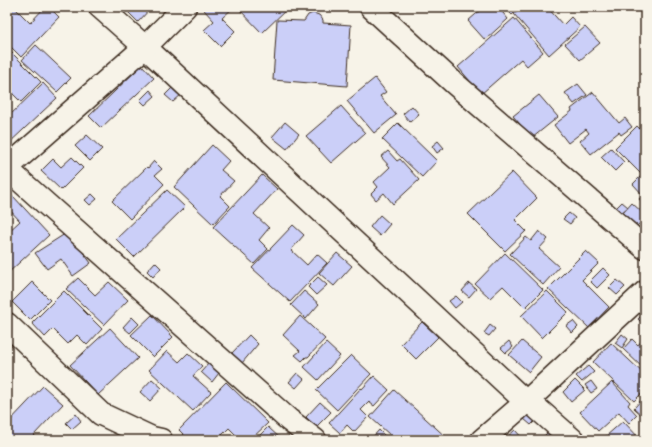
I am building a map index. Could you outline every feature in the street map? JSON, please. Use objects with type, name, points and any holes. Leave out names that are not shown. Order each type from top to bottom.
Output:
[{"type":"street","points":[[100,7],[145,47],[526,402],[530,402],[573,440]]},
{"type":"street","points":[[185,7],[145,47],[7,168],[289,420],[314,440]]},
{"type":"street","points":[[371,7],[454,83],[645,248]]},
{"type":"street","points":[[482,440],[526,402],[645,292]]},
{"type":"street","points":[[7,324],[101,414],[152,438],[162,440]]},
{"type":"building","points":[[7,7],[14,7],[30,23],[45,7],[49,7],[59,17],[21,57],[7,43]]},
{"type":"building","points":[[132,7],[152,7],[138,22],[128,12]]},
{"type":"building","points":[[208,7],[234,7],[222,18],[235,31],[220,46],[204,30],[214,21],[204,10]]},
{"type":"building","points":[[237,7],[289,7],[262,33]]},
{"type":"building","points":[[484,7],[498,7],[508,19],[485,40],[468,21]]},
{"type":"building","points":[[504,7],[520,7],[512,15]]},
{"type":"building","points":[[522,7],[547,7],[563,25],[571,17],[580,27],[549,55],[514,14]]},
{"type":"building","points":[[313,13],[319,15],[323,20],[323,23],[351,25],[347,86],[273,80],[277,20],[304,21],[308,15]]},
{"type":"building","points":[[514,18],[543,52],[527,66],[521,59],[481,94],[458,67]]},
{"type":"building","points":[[585,27],[600,43],[580,60],[565,44]]},
{"type":"building","points":[[36,45],[71,78],[57,92],[22,60]]},
{"type":"building","points":[[7,48],[41,82],[21,102],[7,88]]},
{"type":"building","points":[[142,65],[154,78],[101,128],[89,116]]},
{"type":"building","points":[[375,78],[386,92],[380,96],[396,115],[374,133],[347,101]]},
{"type":"building","points":[[43,83],[57,98],[7,145],[7,118]]},
{"type":"building","points":[[578,84],[587,95],[574,104],[565,93]]},
{"type":"building","points":[[174,86],[182,94],[173,102],[165,95]]},
{"type":"building","points":[[150,90],[155,96],[145,105],[140,100]]},
{"type":"building","points":[[593,92],[619,123],[625,118],[632,127],[621,135],[619,132],[591,154],[580,141],[589,133],[586,129],[568,143],[554,125],[572,111],[571,109]]},
{"type":"building","points":[[539,95],[558,117],[532,138],[513,116]]},
{"type":"building","points":[[341,106],[365,133],[331,163],[306,136]]},
{"type":"building","points":[[412,106],[419,114],[410,122],[403,114]]},
{"type":"building","points":[[285,122],[299,134],[287,149],[272,137]]},
{"type":"building","points":[[398,123],[437,161],[422,177],[382,139]]},
{"type":"building","points":[[637,126],[645,134],[645,178],[615,148]]},
{"type":"building","points":[[87,135],[102,149],[90,161],[75,146]]},
{"type":"building","points":[[438,141],[444,148],[437,153],[432,146]]},
{"type":"building","points":[[212,145],[229,161],[221,170],[234,181],[220,196],[230,206],[213,224],[174,187]]},
{"type":"building","points":[[611,148],[624,162],[615,171],[601,157]]},
{"type":"building","points":[[388,151],[397,161],[400,159],[419,180],[393,204],[384,193],[376,200],[371,194],[378,187],[374,182],[390,167],[381,157]]},
{"type":"building","points":[[72,157],[83,168],[61,190],[41,171],[53,159],[61,167]]},
{"type":"building","points":[[154,161],[162,169],[155,175],[164,184],[130,219],[112,201]]},
{"type":"building","points":[[512,172],[537,198],[515,220],[526,231],[505,251],[468,214]]},
{"type":"building","points":[[262,175],[277,189],[254,214],[269,228],[259,240],[268,249],[254,264],[213,227]]},
{"type":"building","points":[[641,176],[645,180],[645,205],[639,199],[643,195],[633,184]]},
{"type":"building","points":[[167,190],[185,207],[134,257],[116,239]]},
{"type":"building","points":[[92,194],[97,199],[90,205],[85,200]]},
{"type":"building","points":[[13,196],[49,235],[7,274],[7,233],[20,221],[7,207],[7,201]]},
{"type":"building","points":[[622,202],[628,207],[621,213],[616,208]]},
{"type":"building","points":[[632,203],[645,215],[645,218],[636,227],[623,213]]},
{"type":"building","points":[[569,213],[575,218],[570,224],[563,219]]},
{"type":"building","points":[[380,215],[390,224],[380,236],[370,227]]},
{"type":"building","points":[[293,225],[304,235],[291,250],[307,265],[317,254],[327,263],[290,302],[252,268]]},
{"type":"building","points":[[539,231],[548,239],[539,249],[559,267],[543,285],[510,254],[526,237],[531,241]]},
{"type":"building","points":[[68,232],[91,263],[73,276],[61,259],[47,269],[35,253]]},
{"type":"building","points":[[586,251],[599,263],[582,280],[609,307],[589,328],[548,289]]},
{"type":"building","points":[[337,253],[352,266],[334,286],[319,273]]},
{"type":"building","points":[[505,253],[543,290],[525,308],[503,286],[490,298],[475,284]]},
{"type":"building","points":[[155,262],[161,268],[153,277],[147,271]]},
{"type":"building","points":[[603,268],[610,275],[597,288],[590,281]]},
{"type":"building","points":[[318,277],[327,285],[316,295],[308,287]]},
{"type":"building","points":[[78,278],[95,295],[109,282],[128,300],[104,325],[66,289]]},
{"type":"building","points":[[617,280],[625,287],[617,295],[609,288]]},
{"type":"building","points":[[32,282],[50,300],[30,320],[12,302]]},
{"type":"building","points":[[469,283],[476,289],[469,297],[462,291]]},
{"type":"building","points":[[64,291],[102,329],[87,345],[77,335],[68,344],[53,329],[45,337],[32,323]]},
{"type":"building","points":[[304,291],[319,304],[306,319],[291,305]]},
{"type":"building","points":[[547,291],[568,312],[542,338],[521,316]]},
{"type":"building","points":[[456,296],[462,302],[455,308],[449,301]]},
{"type":"building","points":[[645,312],[645,326],[638,319]]},
{"type":"building","points":[[152,315],[173,337],[153,357],[131,335]]},
{"type":"building","points":[[300,316],[325,339],[308,357],[302,361],[295,355],[300,351],[283,335]]},
{"type":"building","points":[[132,317],[139,324],[130,333],[123,327]]},
{"type":"building","points":[[573,321],[578,327],[572,333],[566,326]]},
{"type":"building","points":[[422,322],[438,337],[416,359],[401,344]]},
{"type":"building","points":[[490,325],[495,329],[489,336],[484,333]]},
{"type":"building","points":[[110,328],[138,358],[98,395],[70,365]]},
{"type":"building","points":[[622,334],[628,339],[622,348],[615,343]]},
{"type":"building","points":[[249,335],[258,344],[242,363],[232,353]]},
{"type":"building","points":[[645,337],[645,370],[623,349],[632,339],[638,345]]},
{"type":"building","points":[[509,341],[513,347],[506,353],[501,348]]},
{"type":"building","points":[[522,341],[541,357],[529,372],[509,355]]},
{"type":"building","points":[[326,343],[340,356],[318,380],[304,367]]},
{"type":"building","points":[[611,343],[645,375],[645,390],[634,401],[593,362]]},
{"type":"building","points":[[167,351],[179,362],[188,353],[202,366],[193,376],[211,392],[193,411],[149,370]]},
{"type":"building","points":[[351,355],[371,374],[337,410],[316,390]]},
{"type":"building","points":[[209,363],[219,373],[212,382],[201,372]]},
{"type":"building","points":[[588,366],[594,372],[582,382],[576,376]]},
{"type":"building","points":[[297,373],[304,379],[296,388],[289,382]]},
{"type":"building","points":[[374,376],[389,390],[374,406],[369,402],[361,410],[368,417],[354,432],[347,425],[340,433],[329,423]]},
{"type":"building","points":[[152,379],[162,388],[150,401],[140,392]]},
{"type":"building","points":[[575,380],[585,390],[571,402],[563,392]]},
{"type":"building","points":[[591,381],[597,389],[591,393],[585,385]]},
{"type":"building","points":[[226,382],[268,423],[250,440],[231,440],[236,435],[229,428],[217,440],[189,440],[179,430]]},
{"type":"building","points":[[612,382],[630,402],[628,405],[637,415],[629,423],[619,412],[598,431],[580,412]]},
{"type":"building","points":[[43,386],[63,404],[34,435],[39,440],[7,440],[7,424]]},
{"type":"building","points":[[394,390],[449,440],[385,440],[390,435],[370,417]]},
{"type":"building","points":[[645,396],[645,418],[634,408]]},
{"type":"building","points":[[320,402],[331,412],[316,427],[306,417]]},
{"type":"building","points":[[530,412],[537,419],[531,425],[524,419]]},
{"type":"building","points":[[76,414],[81,421],[72,429],[66,423]]},
{"type":"building","points":[[623,421],[641,440],[608,440],[605,437]]},
{"type":"building","points":[[268,427],[282,440],[255,440]]},
{"type":"building","points":[[379,430],[386,437],[383,440],[371,439]]},
{"type":"building","points":[[515,430],[524,440],[505,440],[505,439]]},
{"type":"building","points":[[549,431],[558,440],[540,440]]}]
